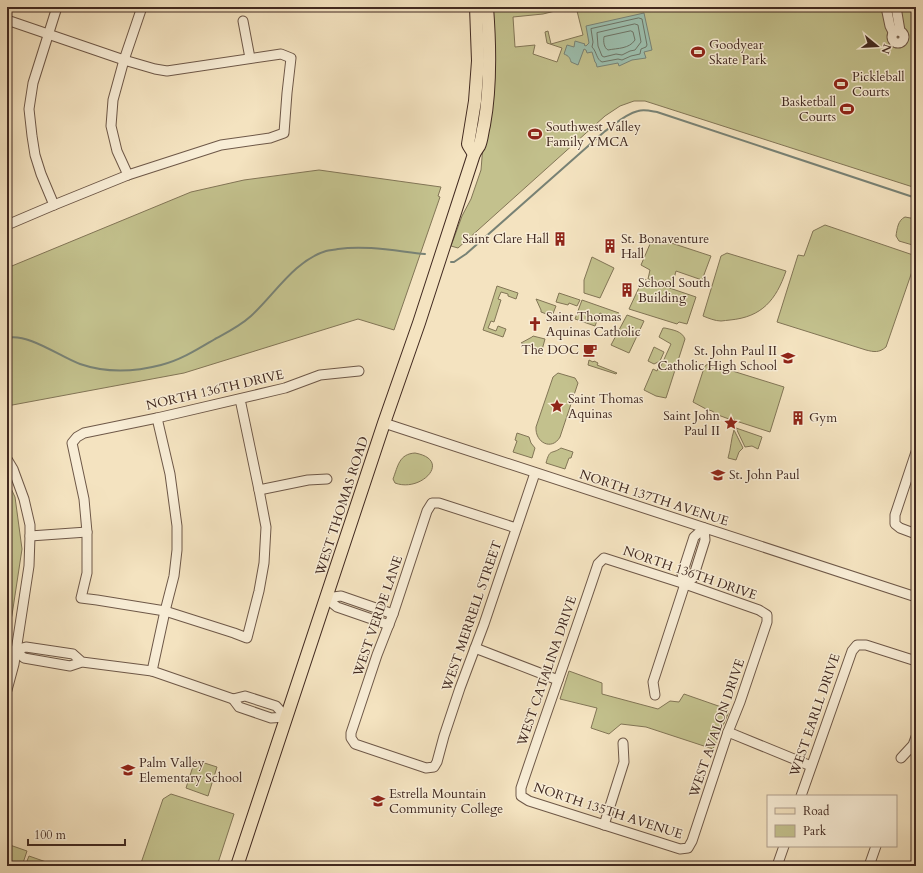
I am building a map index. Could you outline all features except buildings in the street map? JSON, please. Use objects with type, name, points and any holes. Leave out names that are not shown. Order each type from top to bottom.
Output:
[{"type":"main road","points":[[474,154],[468,144],[475,101],[478,61],[476,7]]},
{"type":"main road","name":"WEST THOMAS ROAD","points":[[237,866],[474,154],[481,140],[487,102],[489,69],[487,7]]},
{"type":"street","points":[[54,204],[41,174],[35,155],[29,109],[33,83],[57,7]]},
{"type":"street","points":[[128,175],[117,151],[111,126],[113,100],[124,60],[142,7]]},
{"type":"street","points":[[886,7],[890,26],[897,32],[896,7]]},
{"type":"street","points":[[7,20],[155,70],[167,71],[281,54],[291,58],[284,133],[270,138],[221,145],[128,175],[54,204],[7,225]]},
{"type":"street","points":[[243,20],[250,58]]},
{"type":"street","name":"NORTH 136TH DRIVE","points":[[87,532],[84,499],[72,443],[77,436],[84,433],[157,418],[285,388],[320,375],[359,371]]},
{"type":"street","points":[[30,536],[87,532],[87,573],[81,598],[165,611],[247,638],[259,591],[264,563],[266,527],[240,399]]},
{"type":"street","points":[[152,671],[174,576],[177,550],[177,526],[170,474],[157,418]]},
{"type":"street","name":"NORTH 137TH AVENUE","points":[[384,423],[916,597]]},
{"type":"street","points":[[916,452],[895,515],[894,524],[916,534]]},
{"type":"street","points":[[7,459],[24,499],[30,525],[29,566],[14,664],[7,690]]},
{"type":"street","name":"WEST MERRELL STREET","points":[[434,767],[437,762],[444,736],[535,473]]},
{"type":"street","points":[[259,490],[308,480],[327,479]]},
{"type":"street","name":"WEST VERDE LANE","points":[[434,767],[426,768],[359,746],[355,744],[351,738],[351,733],[377,655],[432,503],[439,502],[516,528]]},
{"type":"street","points":[[655,695],[653,682],[685,584],[682,574],[694,537],[704,528]]},
{"type":"street","name":"NORTH 136TH DRIVE","points":[[604,558],[685,584],[759,610],[767,615]]},
{"type":"street","name":"WEST CATALINA DRIVE","points":[[521,796],[521,788],[598,564],[604,558]]},
{"type":"street","points":[[326,598],[341,596],[393,614]]},
{"type":"street","points":[[326,598],[337,607],[389,624]]},
{"type":"street","name":"WEST AVALON DRIVE","points":[[688,848],[692,841],[728,732],[745,688],[767,615]]},
{"type":"street","name":"WEST EARLL DRIVE","points":[[801,795],[852,651],[857,645],[866,645],[916,661]]},
{"type":"street","points":[[475,648],[558,680]]},
{"type":"street","points":[[15,650],[24,658],[70,666],[82,662],[152,671],[233,698],[245,696],[276,706],[286,717]]},
{"type":"street","points":[[728,732],[811,766]]},
{"type":"street","points":[[901,758],[913,745],[916,737]]},
{"type":"street","points":[[604,825],[624,762],[623,743]]},
{"type":"street","name":"NORTH 135TH AVENUE","points":[[521,796],[529,801],[680,849],[688,848]]},
{"type":"street","points":[[777,866],[784,847]]},
{"type":"street","points":[[869,866],[876,847]]},
{"type":"green space","points":[[494,7],[571,7],[543,14],[513,17],[515,47],[535,45],[533,54],[557,62],[562,48],[547,43],[545,32],[548,31],[551,44],[583,35],[576,7],[916,7],[916,188],[645,101],[634,101],[620,106],[605,116],[458,248],[451,246],[462,216],[471,199],[481,170]]},
{"type":"green space","points":[[319,170],[441,187],[438,196],[440,197],[394,330],[358,319],[184,373],[7,406],[7,268],[191,192],[244,180]]},
{"type":"green space","points":[[905,217],[916,219],[916,246],[899,241],[896,236],[899,222]]},
{"type":"green space","points":[[825,225],[916,256],[916,260],[886,347],[879,351],[874,352],[866,350],[777,322],[798,255],[804,256],[813,231]]},
{"type":"green space","points":[[653,237],[711,256],[702,280],[676,271],[672,286],[648,279],[650,270],[641,265]]},
{"type":"green space","points":[[727,253],[786,271],[778,290],[759,311],[741,318],[719,321],[703,316],[721,256]]},
{"type":"green space","points":[[592,257],[614,268],[600,298],[584,293],[584,280]]},
{"type":"green space","points":[[643,279],[696,297],[687,324],[679,322],[677,324],[629,309]]},
{"type":"green space","points":[[497,286],[518,293],[516,299],[501,292],[498,299],[501,300],[494,322],[491,321],[488,328],[496,331],[498,326],[506,329],[503,337],[483,330]]},
{"type":"green space","points":[[559,293],[580,300],[577,306],[569,303],[568,305],[556,302]]},
{"type":"green space","points":[[536,299],[556,306],[552,316],[541,312]]},
{"type":"green space","points":[[582,300],[619,313],[616,320],[600,313],[595,326],[575,319]]},
{"type":"green space","points":[[627,315],[644,321],[629,353],[611,345]]},
{"type":"green space","points":[[663,328],[674,330],[682,334],[685,339],[666,398],[656,396],[644,390],[653,369],[657,371],[659,365],[661,366],[671,344],[659,337]]},
{"type":"green space","points":[[533,336],[545,339],[542,350],[521,343]]},
{"type":"green space","points":[[654,347],[664,352],[660,361],[654,364],[648,361]]},
{"type":"green space","points":[[589,360],[617,373],[616,374],[588,365]]},
{"type":"green space","points":[[710,364],[784,387],[770,432],[718,415],[693,402],[704,368],[706,365]]},
{"type":"green space","points":[[558,373],[575,378],[578,383],[560,437],[553,444],[549,444],[541,441],[536,433],[536,427],[553,377]]},
{"type":"green space","points":[[736,428],[762,437],[758,449],[752,446],[745,447]]},
{"type":"green space","points":[[734,430],[743,448],[739,452],[736,460],[728,458]]},
{"type":"green space","points":[[517,433],[529,437],[535,448],[532,458],[513,452],[517,441],[515,440]]},
{"type":"green space","points":[[561,448],[573,452],[565,469],[546,463],[551,452]]},
{"type":"green space","points":[[415,453],[426,457],[432,462],[432,468],[429,474],[423,480],[414,484],[405,485],[395,483],[393,479],[402,458]]},
{"type":"green space","points":[[7,480],[15,497],[22,549],[7,640]]},
{"type":"green space","points":[[569,671],[602,683],[602,694],[658,709],[670,701],[679,702],[684,694],[727,709],[728,714],[713,749],[646,727],[621,724],[609,734],[591,728],[597,708],[560,699]]},
{"type":"green space","points":[[195,760],[217,767],[208,796],[186,788]]},
{"type":"green space","points":[[171,794],[234,814],[217,866],[140,866],[163,799]]},
{"type":"green space","points":[[7,844],[27,851],[22,866],[7,862]]},
{"type":"green space","points":[[29,856],[49,863],[48,866],[25,866]]},
{"type":"water","points":[[644,13],[652,50],[644,52],[646,58],[632,60],[619,66],[618,63],[597,67],[592,52],[587,53],[584,49],[578,65],[571,62],[569,57],[564,54],[567,45],[574,47],[575,41],[585,44],[584,45],[586,46],[589,43],[586,26]]},
{"type":"waterway","points":[[451,262],[454,262],[466,254],[604,132],[624,117],[640,110],[657,112],[916,198]]},
{"type":"waterway","points":[[7,338],[16,337],[34,342],[72,361],[90,367],[110,370],[130,370],[151,367],[168,363],[182,357],[238,326],[251,316],[304,262],[326,251],[359,248],[425,254]]},
{"type":"place","name":"Goodyear Skate Park","points":[[698,52]]},
{"type":"place","name":"Pickleball Courts","points":[[841,84]]},
{"type":"place","name":"Basketball Courts","points":[[847,109]]},
{"type":"place","name":"Southwest Valley Family YMCA","points":[[535,134]]},
{"type":"place","name":"Saint Clare Hall","points":[[560,239]]},
{"type":"place","name":"St. Bonaventure Hall","points":[[610,246]]},
{"type":"place","name":"School South Building","points":[[627,290]]},
{"type":"place","name":"Saint Thomas Aquinas Catholic","points":[[535,324]]},
{"type":"place","name":"The DOC","points":[[590,350]]},
{"type":"place","name":"St. John Paul II Catholic High School","points":[[788,358]]},
{"type":"place","name":"Saint Thomas Aquinas","points":[[557,406]]},
{"type":"place","name":"Gym","points":[[798,418]]},
{"type":"place","name":"Saint John Paul II","points":[[731,423]]},
{"type":"place","name":"St. John Paul","points":[[718,475]]},
{"type":"place","name":"Palm Valley Elementary School","points":[[128,770]]},
{"type":"place","name":"Estrella Mountain Community College","points":[[378,801]]}]
